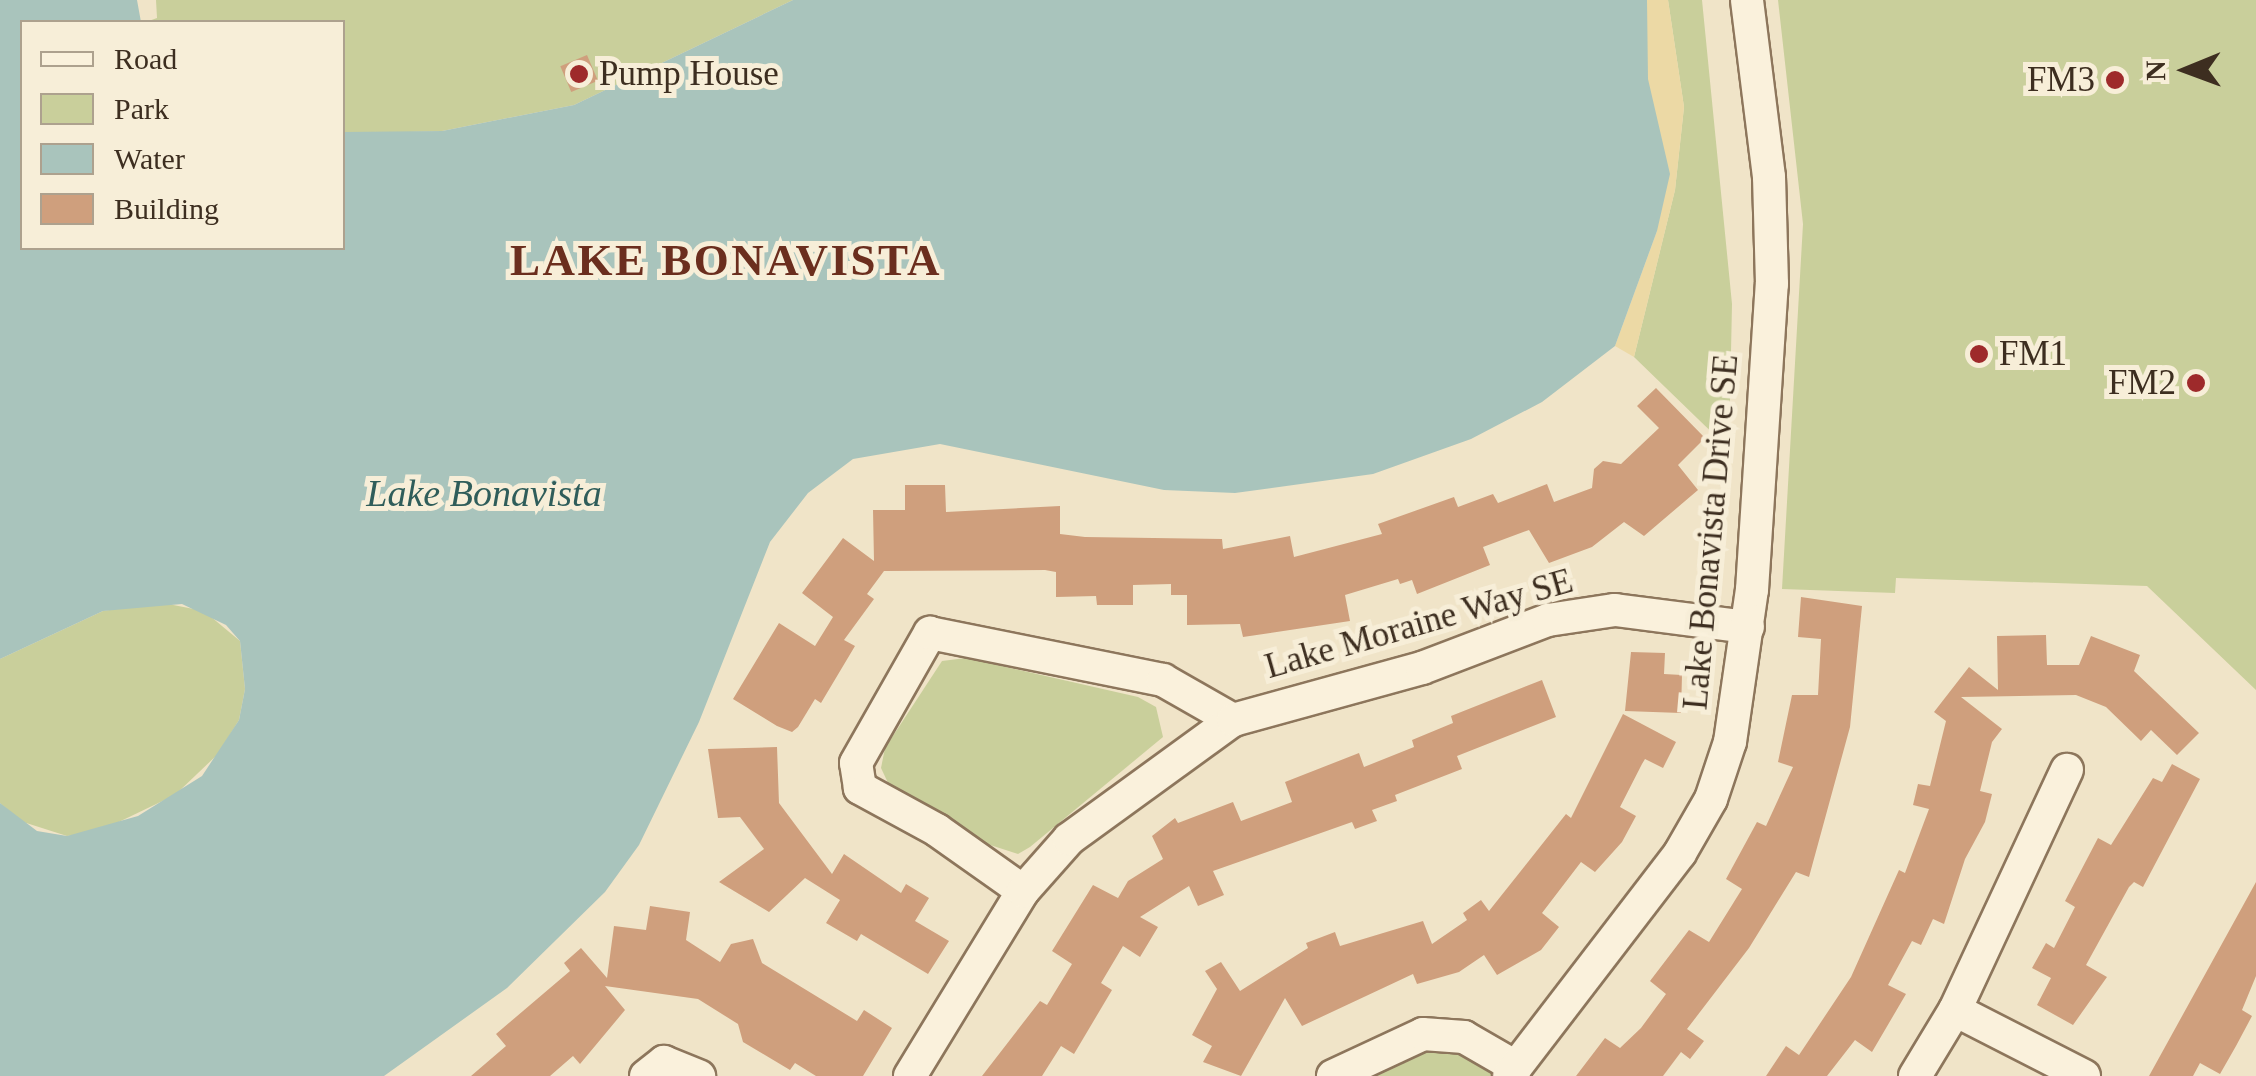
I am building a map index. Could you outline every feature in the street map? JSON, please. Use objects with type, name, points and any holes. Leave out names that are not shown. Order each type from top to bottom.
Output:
[{"type":"street","name":"Lake Bonavista Drive SE","points":[[1334,1076],[1422,1034],[1464,1036],[1513,1071],[1650,896],[1710,799],[1730,742],[1748,627],[1772,284],[1769,177],[1747,0]]},
{"type":"street","name":"Lake Moraine Way SE","points":[[910,1076],[1023,891],[1095,818],[1232,720],[1422,668],[1548,620],[1616,610],[1748,627]]},
{"type":"street","name":"Lake Moraine Way SE","points":[[1023,891],[937,830],[860,788],[856,763],[930,633],[1163,680],[1232,720]]},
{"type":"street","points":[[1915,1076],[1955,1010],[2067,770]]},
{"type":"street","points":[[1955,1010],[2084,1076]]},
{"type":"street","points":[[646,1076],[664,1062],[700,1076]]},
{"type":"green space","points":[[156,0],[793,0],[574,105],[442,131],[379,133],[345,132],[345,20],[152,20],[157,18]]},
{"type":"green space","points":[[1668,0],[1702,0],[1732,304],[1729,449],[1634,357],[1675,190],[1684,107]]},
{"type":"green space","points":[[1778,0],[2256,0],[2256,690],[2147,586],[1896,578],[1895,593],[1782,589],[1803,224]]},
{"type":"green space","points":[[158,602],[204,611],[240,641],[245,689],[239,720],[218,754],[175,795],[100,831],[67,836],[20,821],[0,803],[0,659],[103,611]]},
{"type":"green space","points":[[966,658],[1138,697],[1156,707],[1163,737],[1030,847],[1018,854],[984,843],[889,785],[881,768],[885,748],[942,661]]},
{"type":"green space","points":[[1423,1034],[1509,1076],[1333,1076]]},
{"type":"sand","points":[[1647,0],[1668,0],[1684,107],[1675,190],[1634,357],[1615,346],[1657,231],[1643,23]]},
{"type":"water","name":"Lake Bonavista","points":[[0,0],[137,0],[141,20],[20,20],[20,250],[345,250],[345,132],[442,131],[574,105],[793,0],[1647,0],[1648,79],[1670,174],[1657,231],[1615,346],[1542,402],[1471,439],[1373,474],[1235,493],[1164,490],[940,444],[853,459],[808,493],[770,542],[699,722],[639,845],[605,892],[507,988],[384,1076],[0,1076],[0,803],[37,831],[67,836],[138,816],[202,776],[239,720],[245,689],[240,641],[226,625],[182,604],[103,611],[0,659]]},
{"type":"building","name":"Pump House","points":[[587,55],[598,81],[571,92],[560,66]]},
{"type":"building","points":[[1656,388],[1705,438],[1678,465],[1698,490],[1644,536],[1624,522],[1592,547],[1549,563],[1529,530],[1483,547],[1490,565],[1417,594],[1412,580],[1400,584],[1398,579],[1345,595],[1350,621],[1243,637],[1240,624],[1187,625],[1187,595],[1171,595],[1171,584],[1133,585],[1133,605],[1097,605],[1096,596],[1056,597],[1056,572],[1045,570],[884,571],[867,594],[874,599],[844,640],[855,646],[821,703],[815,699],[798,727],[792,732],[777,726],[733,699],[779,623],[815,646],[833,617],[802,593],[843,538],[874,561],[873,510],[905,510],[905,485],[945,485],[946,512],[1060,506],[1060,534],[1222,539],[1223,549],[1290,536],[1294,557],[1382,534],[1378,524],[1454,497],[1458,507],[1493,494],[1498,503],[1547,484],[1554,502],[1592,488],[1594,469],[1603,461],[1621,464],[1659,428],[1637,406]]},
{"type":"building","points":[[1801,597],[1862,606],[1850,727],[1809,877],[1796,872],[1749,948],[1687,1029],[1704,1041],[1690,1059],[1681,1052],[1663,1076],[1576,1076],[1605,1038],[1620,1048],[1641,1028],[1666,994],[1650,981],[1689,930],[1709,942],[1742,889],[1726,879],[1757,822],[1766,826],[1793,767],[1778,762],[1792,695],[1818,695],[1821,639],[1798,637]]},
{"type":"building","points":[[2046,635],[2047,665],[2079,665],[2091,636],[2140,655],[2134,671],[2199,733],[2177,755],[2151,730],[2141,741],[2106,707],[2076,695],[1961,697],[2002,729],[1992,742],[1980,791],[1992,794],[1985,822],[1965,859],[1944,924],[1933,919],[1921,945],[1912,941],[1888,985],[1906,994],[1872,1052],[1855,1040],[1827,1076],[1766,1076],[1786,1046],[1799,1055],[1851,977],[1899,870],[1905,873],[1929,809],[1913,805],[1918,784],[1930,786],[1946,721],[1934,712],[1969,667],[1998,690],[1997,636]]},
{"type":"building","points":[[1631,652],[1665,653],[1664,674],[1682,675],[1681,713],[1625,711]]},
{"type":"building","points":[[1542,680],[1556,717],[1457,756],[1462,769],[1395,795],[1397,801],[1372,810],[1377,821],[1355,829],[1352,822],[1213,871],[1224,895],[1198,906],[1189,886],[1140,917],[1158,927],[1140,957],[1123,946],[1101,983],[1112,990],[1074,1054],[1061,1046],[1042,1076],[982,1076],[1040,1001],[1047,1005],[1072,964],[1052,951],[1093,885],[1118,898],[1128,881],[1163,859],[1152,836],[1175,818],[1178,823],[1233,802],[1241,821],[1292,802],[1285,782],[1359,753],[1364,767],[1414,747],[1412,740],[1453,723],[1451,716]]},
{"type":"building","points":[[1623,714],[1676,742],[1663,768],[1645,759],[1642,764],[1620,807],[1636,816],[1622,842],[1595,872],[1581,862],[1542,913],[1559,927],[1541,950],[1497,975],[1484,955],[1459,972],[1417,984],[1413,974],[1302,1026],[1285,998],[1241,1076],[1203,1062],[1212,1046],[1192,1035],[1217,989],[1205,971],[1221,962],[1240,991],[1308,948],[1306,943],[1335,932],[1340,946],[1423,921],[1432,944],[1467,920],[1463,913],[1481,900],[1489,911],[1566,814],[1571,818]]},
{"type":"building","points":[[777,747],[779,803],[832,874],[844,854],[901,893],[906,884],[929,898],[915,921],[949,941],[928,974],[861,934],[857,941],[826,923],[840,900],[805,878],[769,912],[719,882],[764,849],[740,817],[718,818],[708,749]]},
{"type":"building","points":[[2172,764],[2200,779],[2143,887],[2134,882],[2129,887],[2086,965],[2107,977],[2073,1025],[2037,1005],[2051,978],[2032,968],[2046,943],[2054,948],[2075,907],[2065,901],[2098,838],[2111,845],[2153,778],[2162,782]]},
{"type":"building","points":[[2256,882],[2256,976],[2242,1010],[2252,1016],[2236,1046],[2220,1074],[2200,1063],[2193,1076],[2149,1076]]},
{"type":"building","points":[[650,906],[690,912],[686,940],[720,962],[731,944],[753,939],[762,963],[857,1021],[864,1010],[892,1028],[863,1076],[816,1076],[795,1063],[790,1070],[743,1042],[738,1024],[698,999],[605,986],[625,1010],[580,1064],[573,1056],[550,1076],[471,1076],[506,1046],[496,1034],[570,971],[564,963],[581,948],[607,978],[614,926],[646,930]]},
{"type":"place","name":"Pump House","points":[[579,74]]},
{"type":"place","name":"FM3","points":[[2115,80]]},
{"type":"place","name":"FM1","points":[[1979,354]]},
{"type":"place","name":"FM2","points":[[2196,383]]},
{"type":"district","name":"LAKE BONAVISTA","points":[[726,261]]}]
